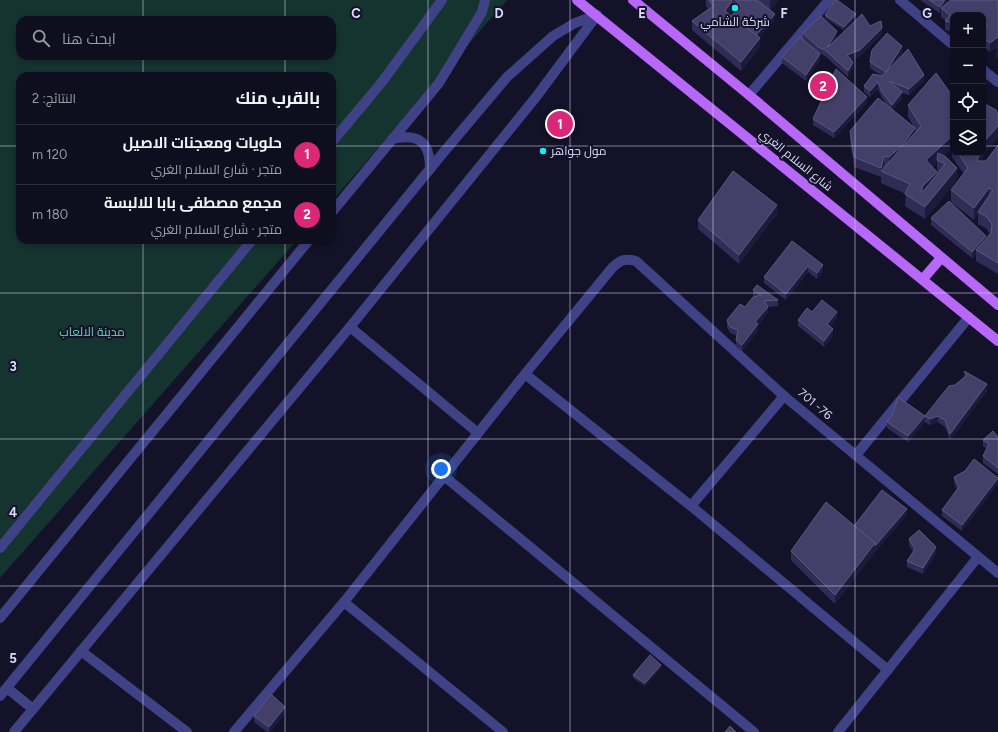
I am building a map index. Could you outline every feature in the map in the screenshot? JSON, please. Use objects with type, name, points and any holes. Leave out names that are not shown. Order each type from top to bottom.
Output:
[{"type":"main road","name":"شارع السلام الغري","points":[[577,0],[998,341]]},
{"type":"main road","name":"شارع السلام الغري","points":[[633,0],[749,94],[998,305]]},
{"type":"main road","points":[[923,279],[942,258]]},
{"type":"street","points":[[336,137],[382,82],[442,0]]},
{"type":"street","points":[[336,207],[439,82],[482,12],[485,0]]},
{"type":"street","points":[[749,94],[829,0]]},
{"type":"street","points":[[900,0],[950,42]]},
{"type":"street","points":[[33,709],[3,692],[430,169],[507,77],[553,36],[574,23],[597,15]]},
{"type":"street","points":[[14,732],[350,326],[536,97],[597,15]]},
{"type":"street","points":[[986,72],[998,82]]},
{"type":"street","points":[[392,139],[410,136],[422,142],[429,154],[430,169]]},
{"type":"street","points":[[0,548],[249,244]]},
{"type":"street","points":[[0,618],[306,244]]},
{"type":"street","name":"701 -76","points":[[525,374],[619,261],[627,258],[636,261],[784,396],[998,573]]},
{"type":"street","points":[[856,455],[969,317]]},
{"type":"street","points":[[350,326],[478,433]]},
{"type":"street","points":[[234,732],[344,602],[525,374],[691,506],[888,670]]},
{"type":"street","points":[[691,506],[784,396]]},
{"type":"street","points":[[444,476],[754,732]]},
{"type":"street","points":[[838,732],[978,557]]},
{"type":"street","points":[[344,602],[503,732]]},
{"type":"street","points":[[81,651],[187,732]]},
{"type":"green space","name":"مدينة الالعاب","points":[[0,0],[507,0],[336,196],[336,72],[16,72],[16,244],[293,244],[0,578]]},
{"type":"building","points":[[709,0],[732,1],[725,11],[760,38],[741,62],[692,21],[713,6]]},
{"type":"building","points":[[735,0],[757,0],[775,14],[756,35],[731,16],[741,5]]},
{"type":"building","points":[[835,0],[856,14],[844,27],[825,15]]},
{"type":"building","points":[[929,0],[945,0],[940,7]]},
{"type":"building","points":[[951,0],[998,0],[998,37],[990,43],[986,40],[986,27],[988,25],[986,26],[986,12],[950,12],[950,15],[941,8]]},
{"type":"building","points":[[862,14],[870,26],[881,21],[882,28],[860,50],[847,55],[853,62],[848,71],[825,50],[818,47],[803,33],[821,16],[837,31],[827,48]]},
{"type":"building","points":[[950,15],[950,22],[945,21]]},
{"type":"building","points":[[887,33],[902,46],[886,72],[870,62],[872,50]]},
{"type":"building","points":[[800,37],[820,54],[806,75],[782,57]]},
{"type":"building","points":[[908,49],[924,75],[909,89],[889,81],[902,92],[892,105],[882,92],[878,82],[870,91],[864,86],[873,74],[882,76]]},
{"type":"building","points":[[836,69],[867,97],[834,132],[813,119]]},
{"type":"building","points":[[936,73],[950,93],[950,138],[926,160],[937,172],[922,187],[922,193],[945,164],[937,160],[938,153],[946,157],[957,168],[925,207],[905,194],[910,184],[881,171],[921,126],[908,105]]},
{"type":"building","points":[[878,98],[915,128],[902,146],[889,157],[884,156],[881,168],[854,157],[850,131]]},
{"type":"building","points":[[986,105],[996,110],[998,114],[998,126],[986,140]]},
{"type":"building","points":[[998,145],[998,263],[976,250],[991,233],[992,225],[987,217],[978,212],[993,190],[989,188],[974,208],[951,190],[968,168],[960,156],[979,156],[977,161],[986,161]]},
{"type":"building","points":[[733,171],[777,205],[739,255],[698,220]]},
{"type":"building","points":[[949,201],[986,236],[972,252],[931,218]]},
{"type":"building","points":[[792,241],[823,265],[817,273],[808,266],[786,294],[764,277]]},
{"type":"building","points":[[757,285],[778,300],[764,301],[768,307],[755,322],[758,324],[742,345],[736,340],[738,330],[730,327],[727,320],[740,304],[745,307],[753,297],[761,295],[753,290]]},
{"type":"building","points":[[822,300],[837,312],[827,324],[833,329],[824,341],[798,320],[807,308],[812,312]]},
{"type":"building","points":[[964,371],[987,384],[950,434],[945,420],[938,416],[930,419],[925,416],[949,386],[955,385],[967,375]]},
{"type":"building","points":[[898,397],[925,416],[908,436],[887,422],[893,414]]},
{"type":"building","points":[[993,431],[998,437],[998,468],[983,456],[989,444],[983,440]]},
{"type":"building","points":[[974,459],[998,478],[962,525],[942,510],[959,487],[954,477],[965,471]]},
{"type":"building","points":[[882,490],[907,509],[875,546],[875,543],[854,526]]},
{"type":"building","points":[[826,502],[875,543],[835,595],[791,551]]},
{"type":"building","points":[[919,530],[936,547],[923,568],[907,561],[915,549],[909,539]]},
{"type":"building","points":[[650,655],[661,665],[645,683],[633,675]]},
{"type":"building","points":[[271,694],[285,707],[269,727],[254,716]]},
{"type":"building","points":[[730,726],[736,732],[725,732]]},
{"type":"place","name":"شركة الشامي","points":[[735,8]]},
{"type":"place","name":"مجمع مصطفى بابا للالبسة","points":[[823,86]]},
{"type":"place","name":"حلويات ومعجنات الاصيل","points":[[560,124]]},
{"type":"place","name":"مول جواهر","points":[[543,151]]}]
